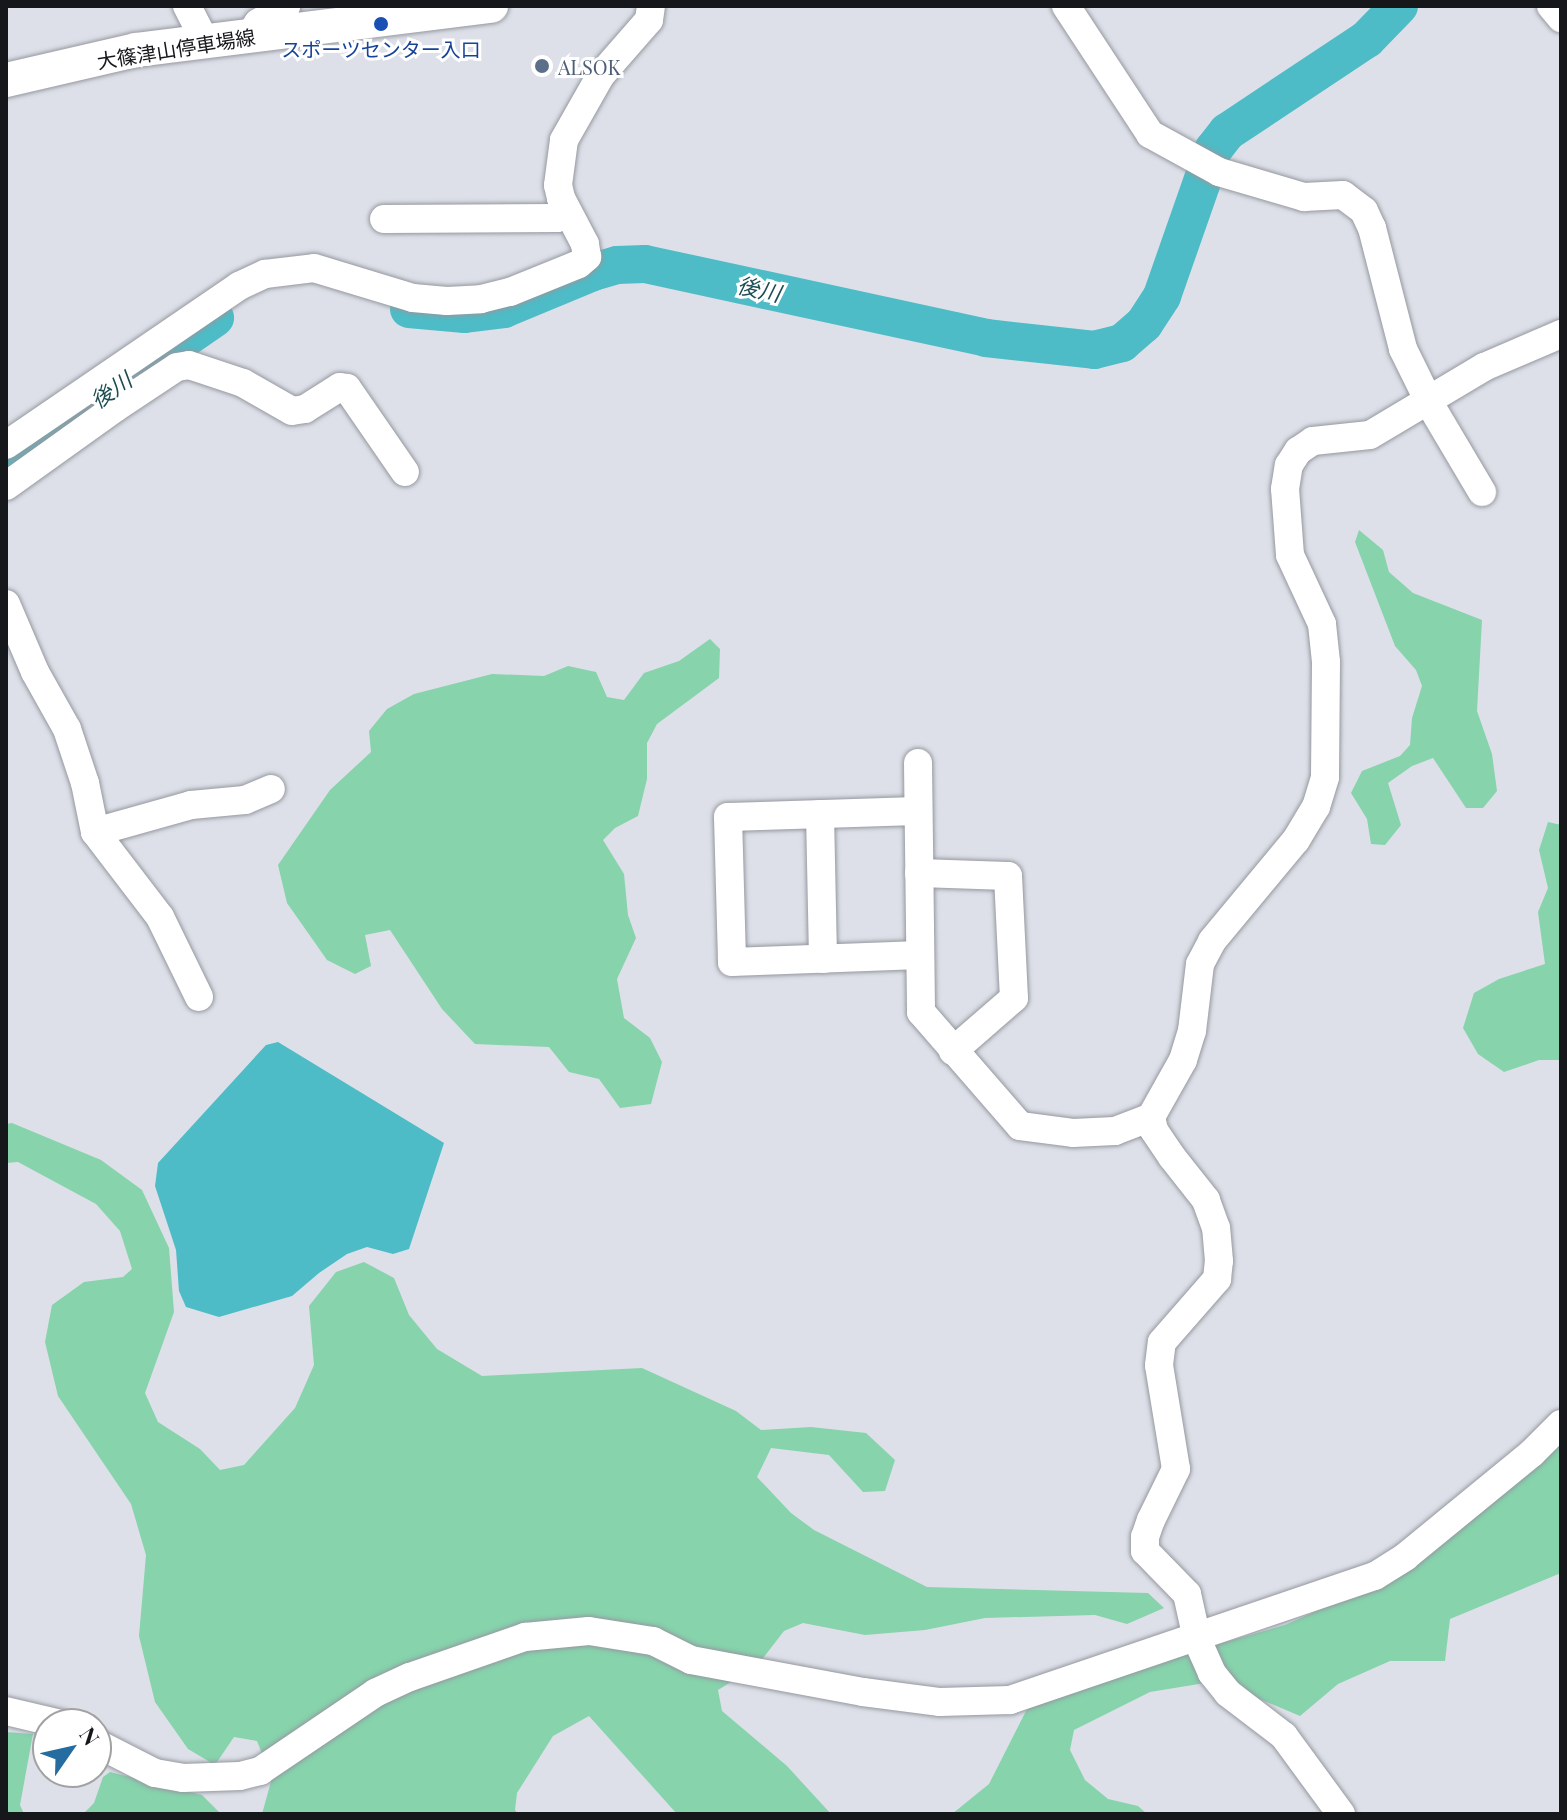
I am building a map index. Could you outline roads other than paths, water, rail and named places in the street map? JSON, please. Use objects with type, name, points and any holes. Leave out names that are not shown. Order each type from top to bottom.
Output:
[{"type":"main road","name":"大篠津山停車場線","points":[[6,80],[136,50],[491,6]]},
{"type":"street","points":[[187,6],[205,41]]},
{"type":"street","points":[[249,36],[258,23],[286,6]]},
{"type":"street","points":[[6,445],[249,280],[292,269],[314,268],[413,298],[481,299],[523,287],[587,257],[585,244],[568,213],[558,185],[564,140],[601,75],[649,20],[651,6]]},
{"type":"street","points":[[1066,6],[1150,134],[1208,166],[1304,197],[1343,195],[1353,200],[1372,228],[1403,349],[1482,492]]},
{"type":"street","points":[[1551,6],[1561,18]]},
{"type":"street","points":[[384,219],[557,218],[568,213]]},
{"type":"street","points":[[918,763],[921,1012],[1020,1126],[1073,1133],[1115,1131],[1151,1117],[1183,1060],[1192,1031],[1200,964],[1212,941],[1296,840],[1316,807],[1325,777],[1326,662],[1322,624],[1290,555],[1285,489],[1289,465],[1298,451],[1313,441],[1370,435],[1484,367],[1561,334]]},
{"type":"street","points":[[6,486],[177,367],[189,365],[243,383],[292,411],[305,409],[340,387],[347,388],[405,472]]},
{"type":"street","points":[[6,604],[35,672],[67,729],[85,783],[95,832],[160,917],[199,997]]},
{"type":"street","points":[[95,832],[191,805],[245,800],[271,789]]},
{"type":"street","points":[[918,811],[728,817],[732,962],[920,955]]},
{"type":"street","points":[[820,814],[823,959]]},
{"type":"street","points":[[919,873],[1008,876],[1014,998],[953,1051]]},
{"type":"street","points":[[1151,1117],[1154,1130],[1206,1200],[1216,1228],[1219,1261],[1217,1279],[1162,1342],[1159,1365],[1176,1469],[1145,1537],[1150,1560],[1187,1594],[1197,1639],[1212,1673],[1228,1693],[1284,1736],[1341,1814]]},
{"type":"street","points":[[112,1751],[155,1773],[183,1778],[240,1776],[268,1766],[375,1693],[460,1658],[525,1637],[589,1631],[653,1641],[691,1660],[863,1692],[940,1702],[1010,1700],[1375,1576],[1405,1557],[1532,1453],[1561,1424]]},
{"type":"street","points":[[6,1711],[32,1717]]},
{"type":"water","points":[[278,1042],[444,1143],[409,1249],[393,1254],[367,1247],[347,1254],[292,1296],[219,1317],[186,1307],[179,1291],[176,1250],[155,1186],[158,1163],[266,1045]]},
{"type":"waterway","name":"後川","points":[[409,309],[465,314],[504,309],[593,272],[617,265],[645,264],[986,338],[1094,350],[1122,343],[1144,324],[1162,296],[1213,150],[1227,132],[1367,39],[1399,6]]},
{"type":"waterway","name":"後川","points":[[6,462],[215,318]]},
{"type":"place","name":"スポーツセンター入口","points":[[381,24]]},
{"type":"place","name":"ALSOK","points":[[542,66]]}]
